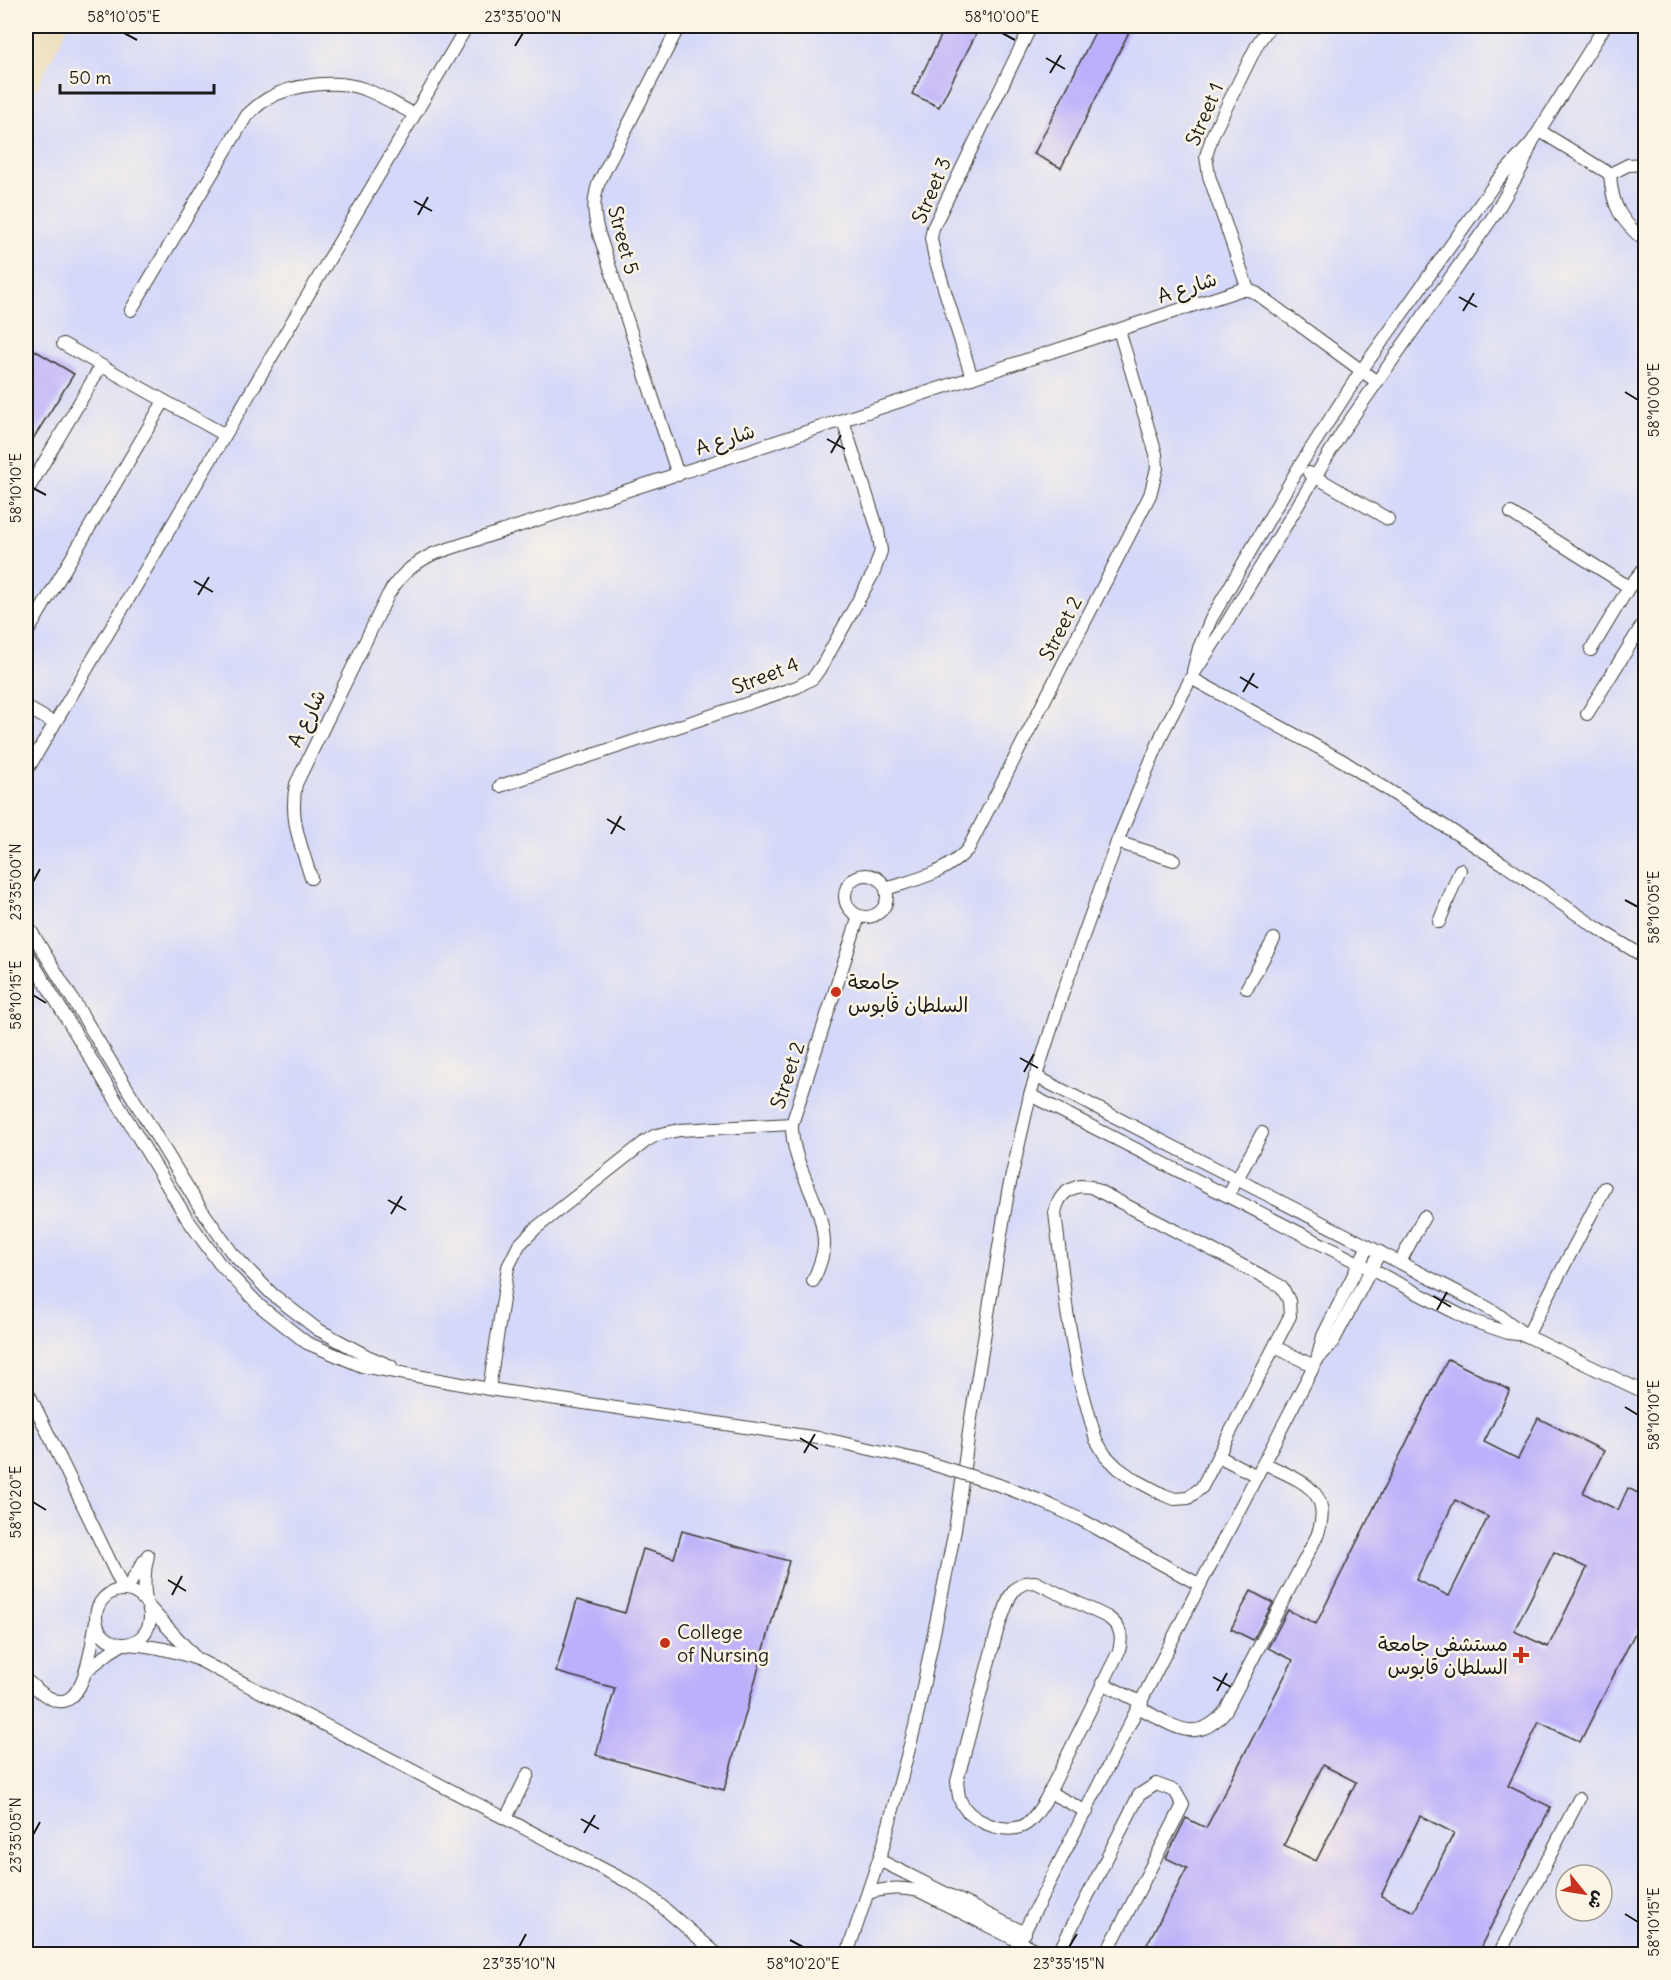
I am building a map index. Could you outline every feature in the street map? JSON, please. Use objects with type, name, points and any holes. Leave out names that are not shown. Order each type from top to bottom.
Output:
[{"type":"lane","points":[[26,772],[467,26]]},
{"type":"lane","name":"Street 5","points":[[678,475],[594,219],[593,206],[599,182],[679,26]]},
{"type":"lane","name":"Street 3","points":[[972,378],[934,259],[933,228],[1032,26]]},
{"type":"lane","name":"Street 1","points":[[1248,290],[1209,176],[1206,156],[1213,134],[1258,43],[1270,26]]},
{"type":"lane","points":[[1191,678],[1199,648],[1211,619],[1299,467],[1361,371],[1496,182],[1540,131],[1605,26]]},
{"type":"lane","points":[[131,310],[242,122],[247,115],[270,97],[296,88],[319,84],[342,84],[364,89],[414,114]]},
{"type":"lane","points":[[1540,131],[1610,174]]},
{"type":"lane","points":[[847,1954],[879,1860],[912,1737],[955,1530],[1008,1192],[1030,1095],[1117,842],[1163,732],[1191,678],[1224,629],[1344,429],[1495,214],[1518,175],[1532,142]]},
{"type":"lane","points":[[1610,174],[1628,165],[1646,164]]},
{"type":"lane","points":[[1610,174],[1611,194],[1617,211],[1629,227],[1646,242]]},
{"type":"lane","name":"A شارع","points":[[311,878],[294,818],[293,801],[296,784],[388,595],[396,581],[419,561],[1232,292],[1248,290],[1262,297],[1377,382]]},
{"type":"lane","name":"Street 2","points":[[886,889],[946,868],[968,849],[1150,495],[1157,468],[1156,454],[1119,330]]},
{"type":"lane","points":[[63,344],[225,435]]},
{"type":"lane","points":[[26,493],[101,366]]},
{"type":"lane","points":[[26,635],[164,400]]},
{"type":"lane","name":"Street 4","points":[[500,786],[797,687],[813,678],[874,572],[881,551],[878,530],[843,421]]},
{"type":"lane","points":[[1299,467],[1388,519]]},
{"type":"lane","points":[[1511,513],[1629,587]]},
{"type":"lane","points":[[1591,650],[1629,587],[1646,566]]},
{"type":"lane","points":[[1587,714],[1646,620]]},
{"type":"lane","points":[[1191,678],[1343,761],[1646,958]]},
{"type":"lane","points":[[26,707],[54,723]]},
{"type":"lane","points":[[1117,842],[1174,860]]},
{"type":"lane","points":[[1439,922],[1460,870]]},
{"type":"lane","points":[[861,875],[869,875],[883,882],[886,889],[886,904],[881,911],[867,917],[859,916],[847,906],[845,899],[848,884],[861,875]]},
{"type":"lane","name":"Street 2","points":[[813,1281],[824,1247],[823,1230],[793,1150],[792,1124],[859,916]]},
{"type":"lane","points":[[26,923],[199,1206],[232,1253],[272,1294],[317,1329],[367,1356],[420,1377]]},
{"type":"lane","points":[[1246,988],[1274,939]]},
{"type":"lane","points":[[26,951],[186,1217],[219,1263],[261,1306],[307,1343],[362,1366],[489,1389],[825,1439],[919,1460],[1041,1501],[1080,1519],[1200,1585]]},
{"type":"lane","points":[[1035,1076],[1400,1262],[1495,1312],[1527,1336],[1646,1394]]},
{"type":"lane","points":[[1030,1095],[1470,1320],[1508,1333],[1527,1336]]},
{"type":"lane","points":[[489,1389],[508,1267],[519,1245],[536,1228],[656,1135],[680,1130],[792,1124]]},
{"type":"lane","points":[[1228,1197],[1262,1133]]},
{"type":"lane","points":[[1090,1187],[1282,1287],[1289,1301],[1290,1316],[1275,1347],[1202,1487],[1188,1498],[1175,1499],[1132,1478],[1118,1468],[1105,1455],[1096,1440],[1078,1375],[1067,1312],[1055,1213],[1056,1203],[1062,1194],[1070,1188],[1090,1187]]},
{"type":"lane","points":[[1527,1336],[1605,1188]]},
{"type":"lane","points":[[1400,1262],[1424,1216]]},
{"type":"lane","points":[[1316,1363],[1323,1336],[1368,1246]]},
{"type":"lane","points":[[1013,1954],[1141,1706],[1200,1585],[1316,1363],[1333,1342],[1380,1252]]},
{"type":"lane","points":[[1275,1347],[1316,1363]]},
{"type":"lane","points":[[26,1388],[125,1590]]},
{"type":"lane","points":[[1218,1456],[1257,1476]]},
{"type":"lane","points":[[1102,1683],[1173,1726],[1188,1731],[1203,1729],[1216,1722],[1226,1710],[1317,1536],[1323,1520],[1321,1504],[1313,1490],[1299,1480],[1264,1463]]},
{"type":"lane","points":[[87,1670],[110,1652],[124,1644],[136,1641],[149,1625],[150,1614],[146,1603],[144,1578],[148,1555],[125,1590]]},
{"type":"lane","points":[[1035,1582],[1115,1623],[1122,1639],[1119,1651],[1102,1683],[1035,1816],[1021,1827],[999,1828],[971,1814],[960,1800],[957,1781],[996,1631],[1010,1596],[1016,1588],[1025,1583],[1035,1582]]},
{"type":"lane","points":[[26,1680],[53,1700],[63,1701],[71,1697],[87,1670],[100,1602],[115,1591],[133,1592],[146,1603],[197,1659]]},
{"type":"lane","points":[[96,1621],[99,1630],[113,1642],[174,1650],[197,1659],[632,1884],[651,1897],[717,1954]]},
{"type":"lane","points":[[506,1818],[528,1774]]},
{"type":"lane","points":[[1058,1954],[1139,1795],[1156,1784],[1175,1791],[1183,1805],[1106,1954]]},
{"type":"lane","points":[[1049,1792],[1087,1812]]},
{"type":"lane","points":[[1500,1954],[1580,1799]]},
{"type":"lane","points":[[879,1860],[1022,1938],[1044,1954]]},
{"type":"lane","points":[[868,1893],[886,1888],[903,1887],[919,1891],[1022,1938]]},
{"type":"shaded area","name":"جامعة السلطان قابوس","points":[[68,26],[1645,26],[1645,1954],[26,1954],[26,109]]},
{"type":"building","points":[[946,26],[980,26],[939,107],[912,94]]},
{"type":"building","points":[[1098,26],[1132,26],[1061,168],[1034,154]]},
{"type":"building","points":[[26,345],[74,374],[26,450]]},
{"type":"building","name":"مستشفى جامعة السلطان قابوس","points":[[1448,1359],[1510,1390],[1484,1442],[1518,1459],[1538,1418],[1604,1451],[1583,1493],[1618,1510],[1628,1488],[1646,1497],[1646,1611],[1580,1742],[1539,1722],[1508,1786],[1551,1807],[1477,1954],[1142,1954],[1187,1868],[1166,1858],[1186,1818],[1206,1828],[1293,1660],[1268,1648],[1288,1610],[1316,1624]],"holes":[[[1455,1500],[1488,1517],[1449,1596],[1416,1580]],[[1554,1552],[1587,1568],[1548,1647],[1514,1631]],[[1323,1765],[1356,1782],[1316,1861],[1284,1845]],[[1420,1816],[1454,1833],[1414,1912],[1381,1896]]]},
{"type":"building","name":"College of Nursing","points":[[682,1531],[789,1561],[724,1790],[596,1755],[615,1688],[556,1672],[577,1600],[625,1613],[643,1549],[674,1558]]},
{"type":"building","points":[[1251,1591],[1273,1603],[1253,1640],[1231,1629]]},
{"type":"place","name":"جامعة السلطان قابوس","points":[[836,992]]},
{"type":"place","name":"College of Nursing","points":[[665,1643]]},
{"type":"place","name":"مستشفى جامعة السلطان قابوس","points":[[1521,1655]]}]
